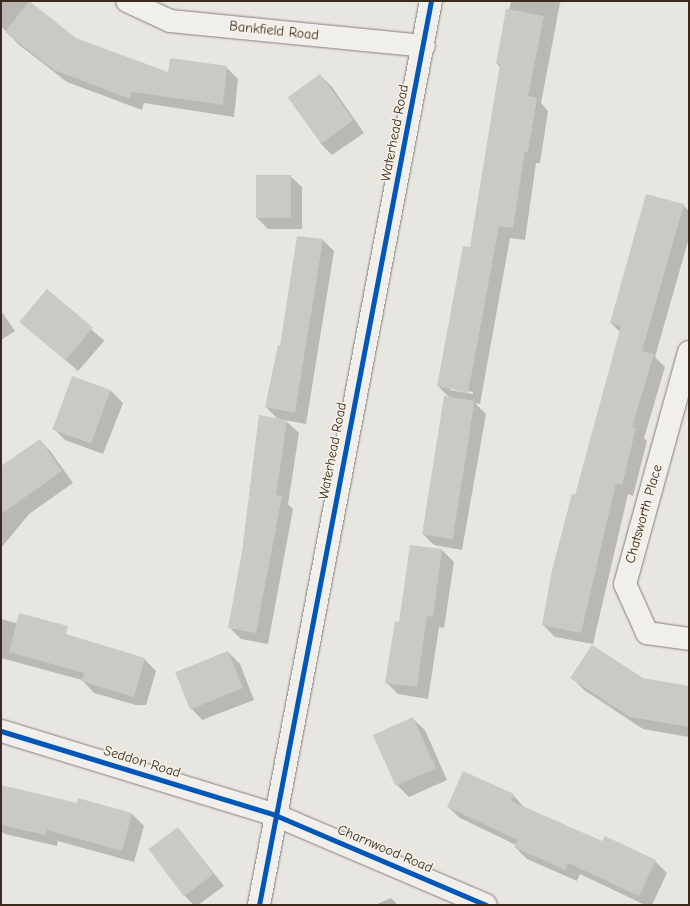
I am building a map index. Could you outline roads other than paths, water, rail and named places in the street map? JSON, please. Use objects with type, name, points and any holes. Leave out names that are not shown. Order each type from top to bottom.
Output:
[{"type":"street","name":"Bankfield Road","points":[[128,1],[170,21],[424,46]]},
{"type":"street","name":"Waterhead Road","points":[[259,905],[275,815],[424,46],[431,1]]},
{"type":"street","name":"Chatsworth Place","points":[[689,352],[624,584],[647,633],[689,639]]},
{"type":"street","name":"Seddon Road","points":[[1,731],[275,815]]},
{"type":"street","name":"Charnwood Road","points":[[275,815],[486,905]]}]
